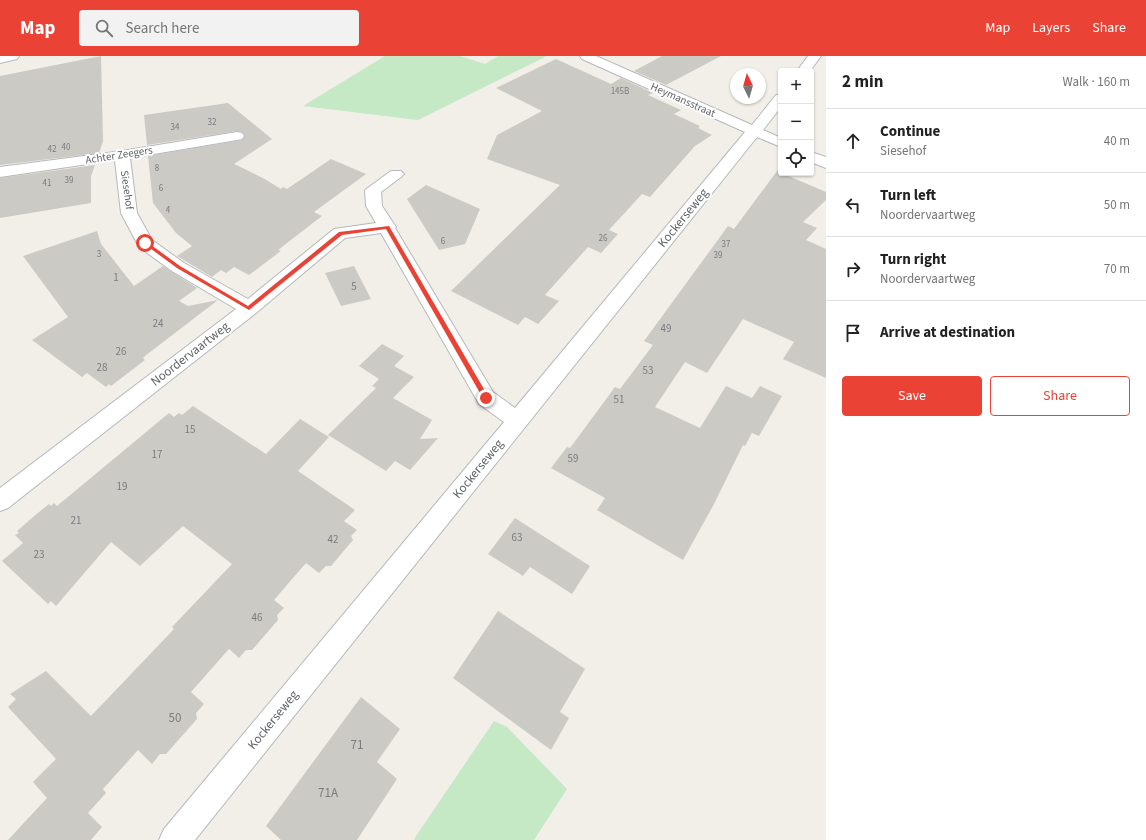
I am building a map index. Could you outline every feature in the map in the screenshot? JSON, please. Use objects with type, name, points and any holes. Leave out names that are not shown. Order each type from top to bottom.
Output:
[{"type":"street","points":[[0,59],[13,56]]},
{"type":"street","name":"Heymansstraat","points":[[586,56],[778,142]]},
{"type":"street","points":[[804,68],[808,58]]},
{"type":"street","name":"Kockerseweg","points":[[175,840],[778,102]]},
{"type":"street","name":"Achter Zeegers","points":[[0,172],[122,156],[237,136]]},
{"type":"street","name":"Siesehof","points":[[122,156],[129,213],[145,243],[178,267],[249,308]]},
{"type":"street","points":[[814,157],[826,162]]},
{"type":"street","points":[[396,174],[373,190],[374,206],[388,227],[486,398],[518,421]]},
{"type":"street","name":"Noordervaartweg","points":[[0,501],[249,308],[340,233],[388,227]]},
{"type":"green space","points":[[385,56],[460,56],[485,64],[498,56],[547,56],[418,120],[303,106]]},
{"type":"green space","points":[[494,721],[507,727],[567,789],[534,840],[415,840],[414,839]]},
{"type":"building","points":[[101,56],[103,141],[99,153],[0,165],[0,76]]},
{"type":"building","points":[[662,56],[721,56],[666,85],[634,71]]},
{"type":"building","points":[[556,59],[611,84],[621,78],[653,93],[648,95],[681,110],[674,114],[700,126],[698,128],[712,135],[695,146],[650,197],[642,194],[609,230],[618,234],[601,253],[588,247],[545,295],[559,301],[538,324],[525,317],[518,325],[451,291],[560,185],[487,159],[497,135],[542,111],[496,88]]},
{"type":"building","points":[[228,103],[272,139],[234,164],[263,178],[281,189],[283,187],[287,189],[331,159],[366,174],[314,212],[322,216],[278,250],[281,251],[249,275],[234,267],[226,273],[221,270],[212,277],[177,256],[192,246],[176,233],[153,203],[148,156],[242,140],[245,135],[242,132],[237,131],[147,145],[144,115]]},
{"type":"building","points":[[95,165],[91,176],[91,203],[0,218],[0,178]]},
{"type":"building","points":[[777,171],[778,176],[789,176],[826,192],[826,200],[803,222],[817,228],[806,240],[826,249],[826,378],[783,359],[794,342],[743,319],[707,373],[685,362],[655,407],[700,428],[726,386],[752,398],[760,386],[782,396],[759,436],[752,433],[745,446],[743,445],[714,504],[683,560],[597,510],[605,498],[551,468],[567,447],[570,448],[615,387],[620,389],[653,345],[644,341],[728,226],[734,229]]},
{"type":"building","points":[[426,185],[480,209],[465,244],[439,250],[407,199]]},
{"type":"building","points":[[97,231],[101,244],[134,286],[163,266],[197,288],[179,301],[188,306],[218,300],[145,356],[143,358],[145,360],[111,386],[109,384],[106,387],[87,373],[82,377],[32,340],[68,317],[23,256]]},
{"type":"building","points":[[354,266],[371,299],[341,306],[325,273]]},
{"type":"building","points":[[382,344],[404,356],[394,366],[414,377],[393,398],[432,420],[420,439],[438,438],[410,470],[395,461],[386,471],[328,435],[376,388],[372,386],[379,379],[359,366]]},
{"type":"building","points":[[193,406],[266,454],[300,419],[329,437],[298,471],[355,510],[344,521],[357,530],[351,536],[353,540],[331,566],[326,566],[319,573],[306,563],[274,600],[284,608],[277,615],[278,620],[252,650],[246,650],[239,658],[229,649],[191,692],[204,704],[196,713],[197,719],[166,754],[160,754],[152,764],[138,750],[103,789],[106,793],[88,813],[102,827],[91,840],[8,840],[47,798],[33,782],[56,759],[8,707],[16,699],[10,694],[46,671],[91,716],[174,629],[172,627],[232,564],[183,526],[140,566],[111,542],[56,606],[51,601],[48,604],[2,561],[23,543],[15,535],[19,533],[17,531],[49,504],[51,506],[54,503],[57,506],[169,413],[174,417],[179,413],[182,415]]},
{"type":"building","points":[[515,518],[590,566],[572,594],[530,567],[523,576],[488,554]]},
{"type":"building","points":[[498,611],[585,669],[560,712],[569,718],[551,750],[453,678]]},
{"type":"building","points":[[361,697],[400,729],[377,762],[397,779],[357,840],[281,840],[266,826]]},
{"type":"route","points":[[145,243],[178,267],[249,308],[340,233],[388,227],[486,398]]}]
